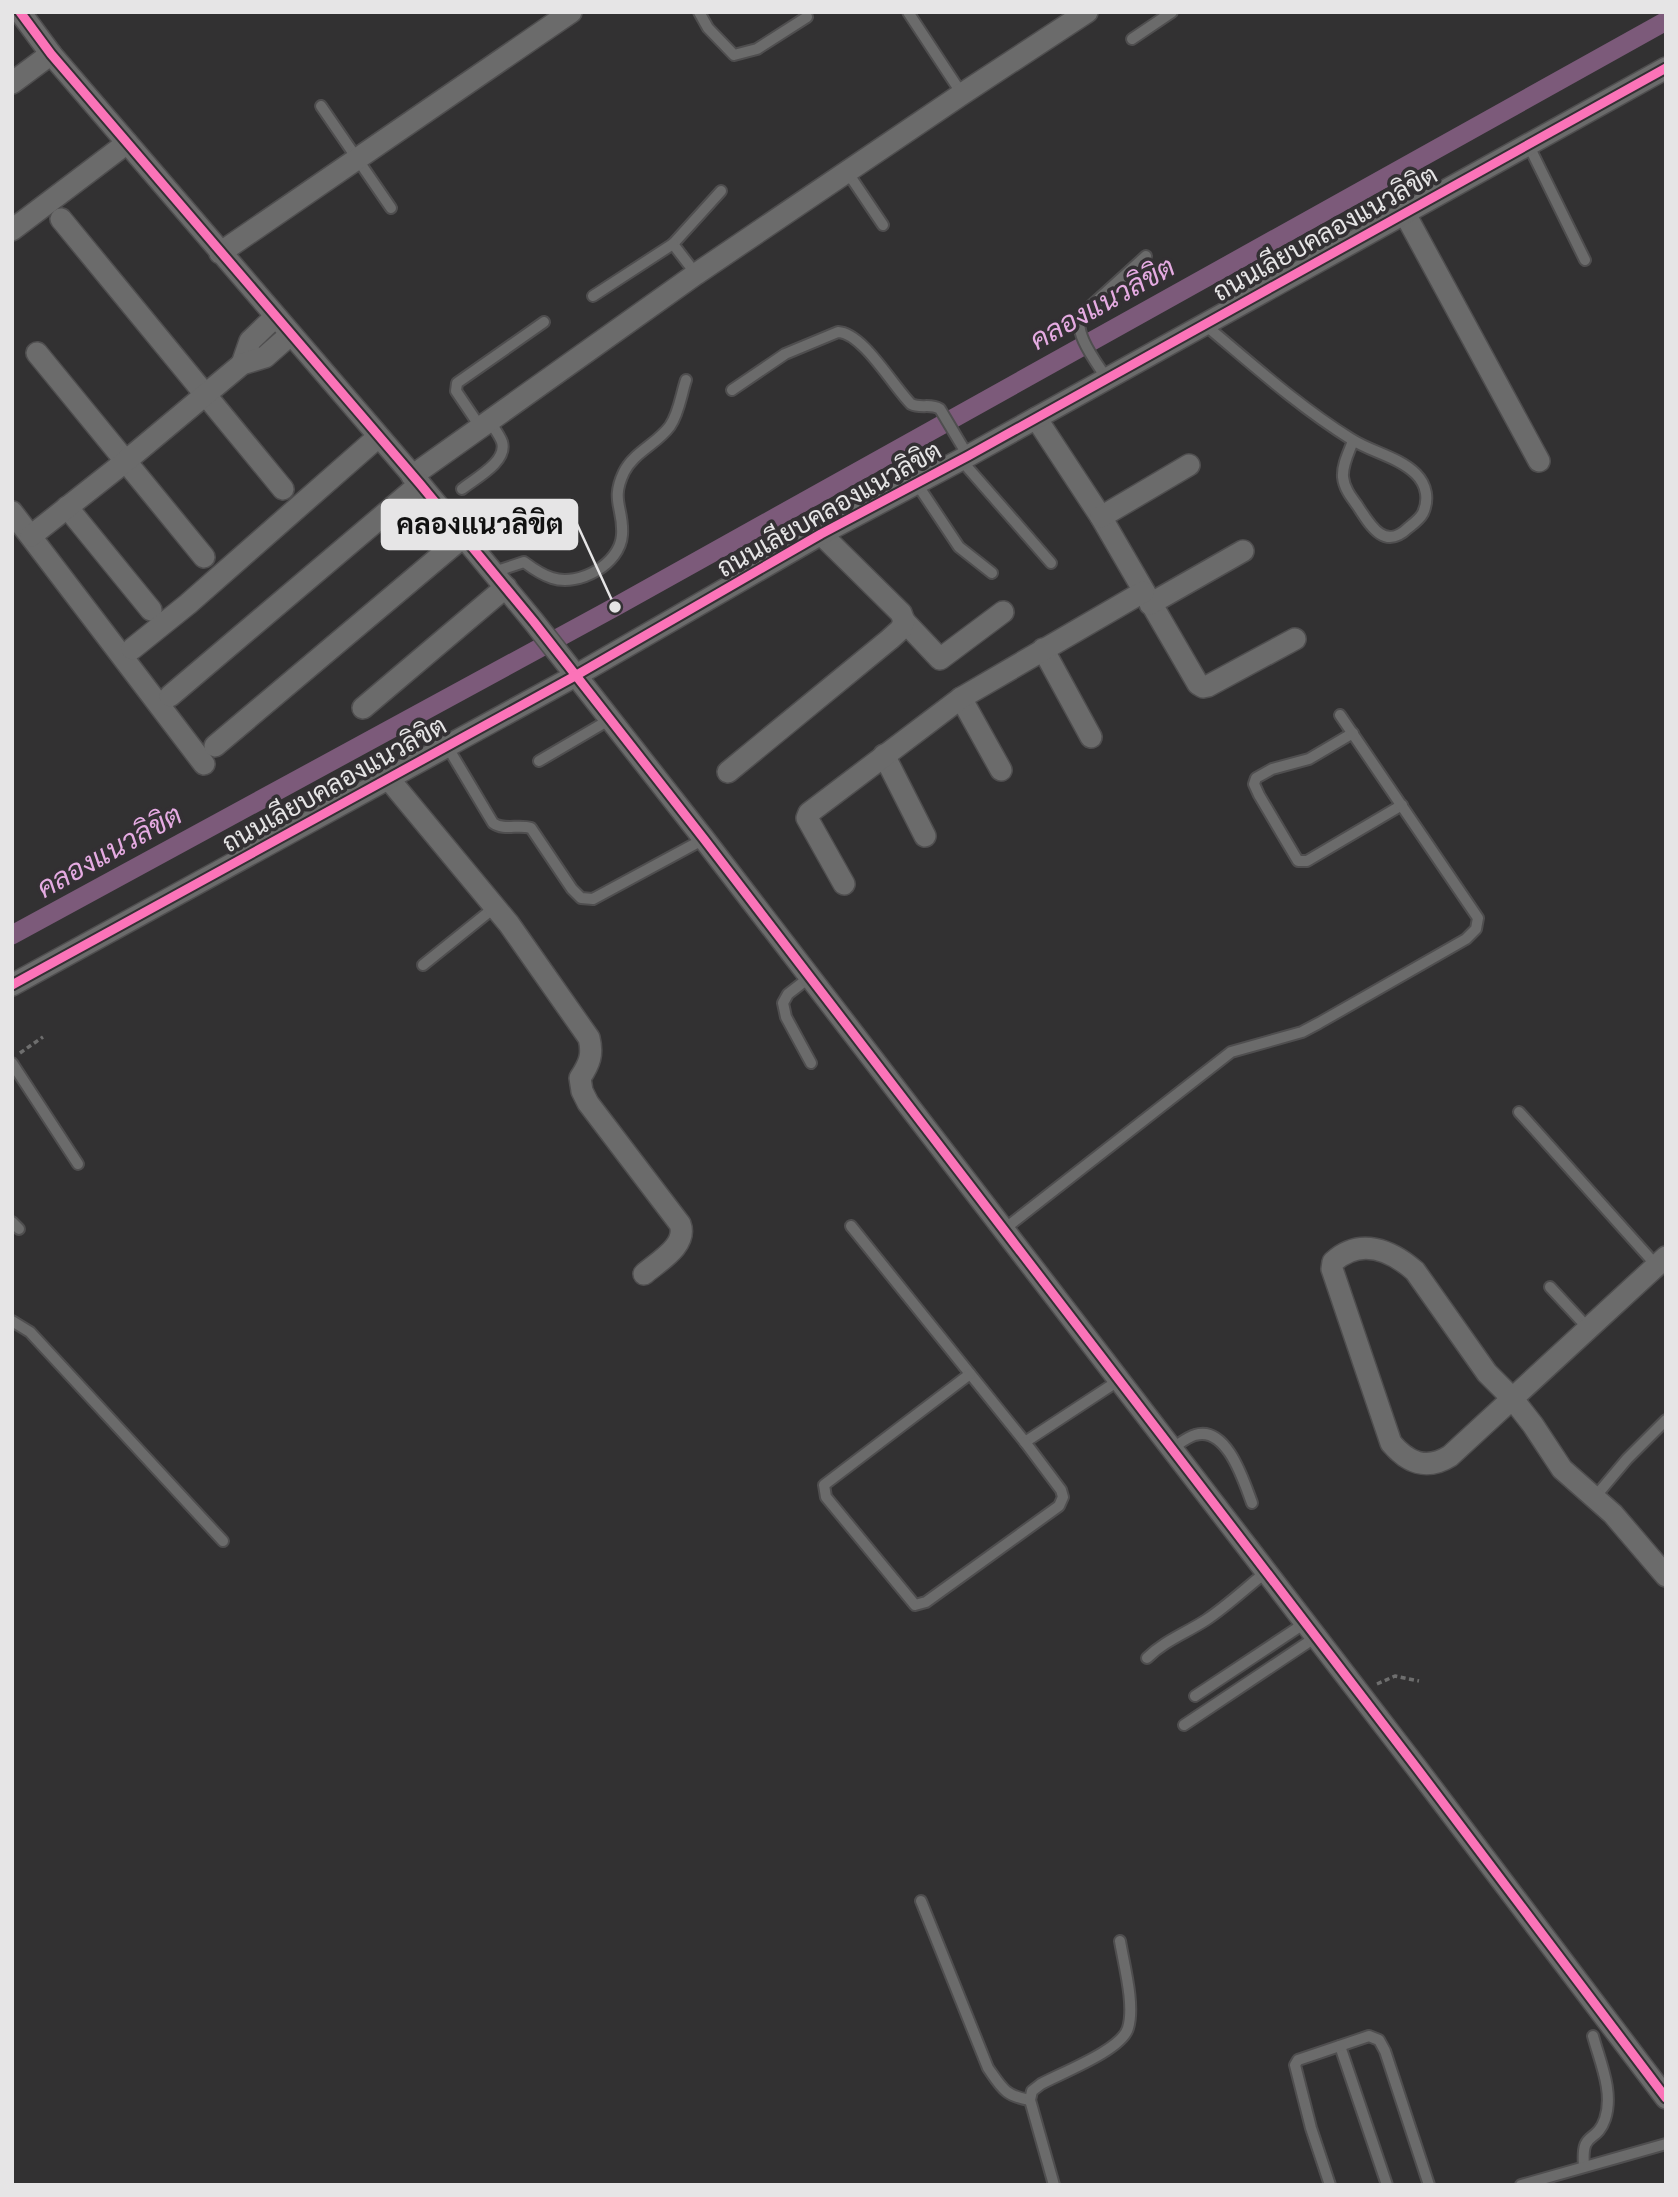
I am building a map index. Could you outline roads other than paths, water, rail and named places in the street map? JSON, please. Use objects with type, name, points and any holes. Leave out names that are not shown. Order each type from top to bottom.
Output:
[{"type":"street","points":[[20,12],[51,54],[534,622],[704,839],[1361,1695],[1666,2098]]},
{"type":"street","points":[[170,696],[416,480],[485,425],[696,274],[1087,12]]},
{"type":"street","points":[[220,253],[570,13]]},
{"type":"street","points":[[12,83],[51,54]]},
{"type":"street","name":"ถนนเลียบคลองแนวลิขิต","points":[[12,985],[575,676],[821,534],[917,484],[963,453],[1037,418],[1103,372],[1204,324],[1666,68]]},
{"type":"street","points":[[12,230],[127,143]]},
{"type":"street","points":[[1404,212],[1539,461]]},
{"type":"street","points":[[61,219],[283,489]]},
{"type":"street","points":[[242,364],[250,341],[275,317]]},
{"type":"street","points":[[31,536],[205,397],[242,364],[265,357],[290,335]]},
{"type":"street","points":[[37,353],[204,557]]},
{"type":"street","points":[[1037,418],[1101,517],[1198,684],[1203,687],[1295,639]]},
{"type":"street","points":[[132,649],[188,604],[378,437]]},
{"type":"street","points":[[1101,517],[1189,465]]},
{"type":"street","points":[[67,507],[152,610]]},
{"type":"street","points":[[12,512],[209,755],[463,537]]},
{"type":"street","points":[[821,534],[901,613],[904,621],[940,659],[1003,611]]},
{"type":"street","points":[[844,884],[807,818],[808,813],[961,698],[1043,649],[1243,551]]},
{"type":"street","points":[[363,708],[500,579]]},
{"type":"street","points":[[728,772],[890,639],[901,629],[904,621]]},
{"type":"street","points":[[1043,649],[1091,737]]},
{"type":"street","points":[[961,698],[1001,770]]},
{"type":"street","points":[[884,755],[925,836]]},
{"type":"street","points":[[388,778],[495,907],[589,1038],[592,1051],[589,1065],[580,1078],[582,1091],[588,1103],[680,1224],[683,1233],[681,1242],[644,1274]]},
{"type":"street","points":[[1661,1261],[1512,1398],[1444,1460],[1420,1464],[1402,1456],[1391,1443],[1332,1269],[1333,1262],[1349,1252],[1365,1247],[1382,1250],[1415,1271],[1487,1373],[1512,1398],[1562,1469],[1595,1497],[1666,1576]]},
{"type":"lane","points":[[699,12],[708,28],[734,55],[757,49],[807,18]]},
{"type":"lane","points":[[908,12],[962,94]]},
{"type":"lane","points":[[1132,39],[1172,12]]},
{"type":"lane","points":[[321,106],[391,208]]},
{"type":"lane","points":[[1528,144],[1585,260]]},
{"type":"lane","points":[[848,173],[883,225]]},
{"type":"lane","points":[[593,296],[673,244],[721,191]]},
{"type":"lane","points":[[673,244],[696,274]]},
{"type":"lane","points":[[1103,372],[1078,328],[1078,320],[1146,256]]},
{"type":"lane","points":[[462,489],[499,459],[503,451],[502,442],[456,391],[457,383],[544,322]]},
{"type":"lane","points":[[1204,324],[1283,390],[1353,441],[1404,465],[1417,475],[1424,485],[1427,499],[1422,515],[1402,534],[1393,538],[1383,536],[1369,524],[1348,491],[1343,477],[1353,441]]},
{"type":"lane","points":[[732,390],[785,354],[844,332],[866,350],[911,404],[917,407],[934,405],[945,416],[963,453],[1051,563]]},
{"type":"lane","points":[[500,579],[524,562],[550,578],[574,579],[601,567],[615,556],[622,534],[616,494],[623,474],[629,463],[671,425],[686,380]]},
{"type":"lane","points":[[917,484],[959,547],[992,573]]},
{"type":"lane","points":[[1003,1230],[1231,1052],[1310,1027],[1466,939],[1476,929],[1478,918],[1340,715]]},
{"type":"lane","points":[[539,761],[609,720]]},
{"type":"lane","points":[[1353,733],[1309,759],[1272,769],[1256,778],[1254,784],[1259,795],[1298,861],[1307,861],[1402,805]]},
{"type":"lane","points":[[447,746],[494,823],[501,827],[515,825],[531,828],[581,898],[593,900],[704,839]]},
{"type":"lane","points":[[423,965],[495,907]]},
{"type":"lane","points":[[810,977],[788,995],[783,1003],[786,1017],[811,1063]]},
{"type":"lane","points":[[12,1061],[78,1164]]},
{"type":"lane","points":[[1519,1112],[1661,1261]]},
{"type":"lane","points":[[851,1226],[1025,1442],[1061,1490],[1063,1497],[1059,1506],[926,1602],[915,1605],[827,1497],[824,1485],[970,1374]]},
{"type":"lane","points":[[1550,1287],[1588,1328]]},
{"type":"lane","points":[[12,1321],[30,1332],[223,1541]]},
{"type":"lane","points":[[1025,1442],[1118,1381]]},
{"type":"lane","points":[[1595,1497],[1627,1459],[1666,1420]]},
{"type":"lane","points":[[1171,1449],[1195,1435],[1215,1437],[1230,1453],[1252,1503]]},
{"type":"lane","points":[[1147,1658],[1165,1642],[1186,1633],[1209,1618],[1266,1572]]},
{"type":"lane","points":[[1195,1696],[1310,1630]]},
{"type":"lane","points":[[1184,1725],[1310,1630]]},
{"type":"lane","points":[[921,1901],[988,2068],[1003,2090],[1013,2097],[1030,2100]]},
{"type":"lane","points":[[1054,2185],[1030,2100],[1032,2091],[1112,2047],[1128,2029],[1130,2009],[1120,1941]]},
{"type":"lane","points":[[1330,2185],[1311,2128],[1295,2065],[1298,2060],[1369,2036],[1379,2040],[1429,2185]]},
{"type":"lane","points":[[1584,2166],[1582,2148],[1584,2143],[1600,2130],[1608,2108],[1609,2094],[1593,2036]]},
{"type":"lane","points":[[1340,2046],[1387,2185]]},
{"type":"lane","points":[[1521,2185],[1550,2181],[1584,2166],[1666,2144]]},
{"type":"waterway","name":"คลองแนวลิขิต","points":[[12,935],[615,607],[1666,21]]},
{"type":"place","name":"คลองแนวลิขิต","points":[[615,607]]}]
